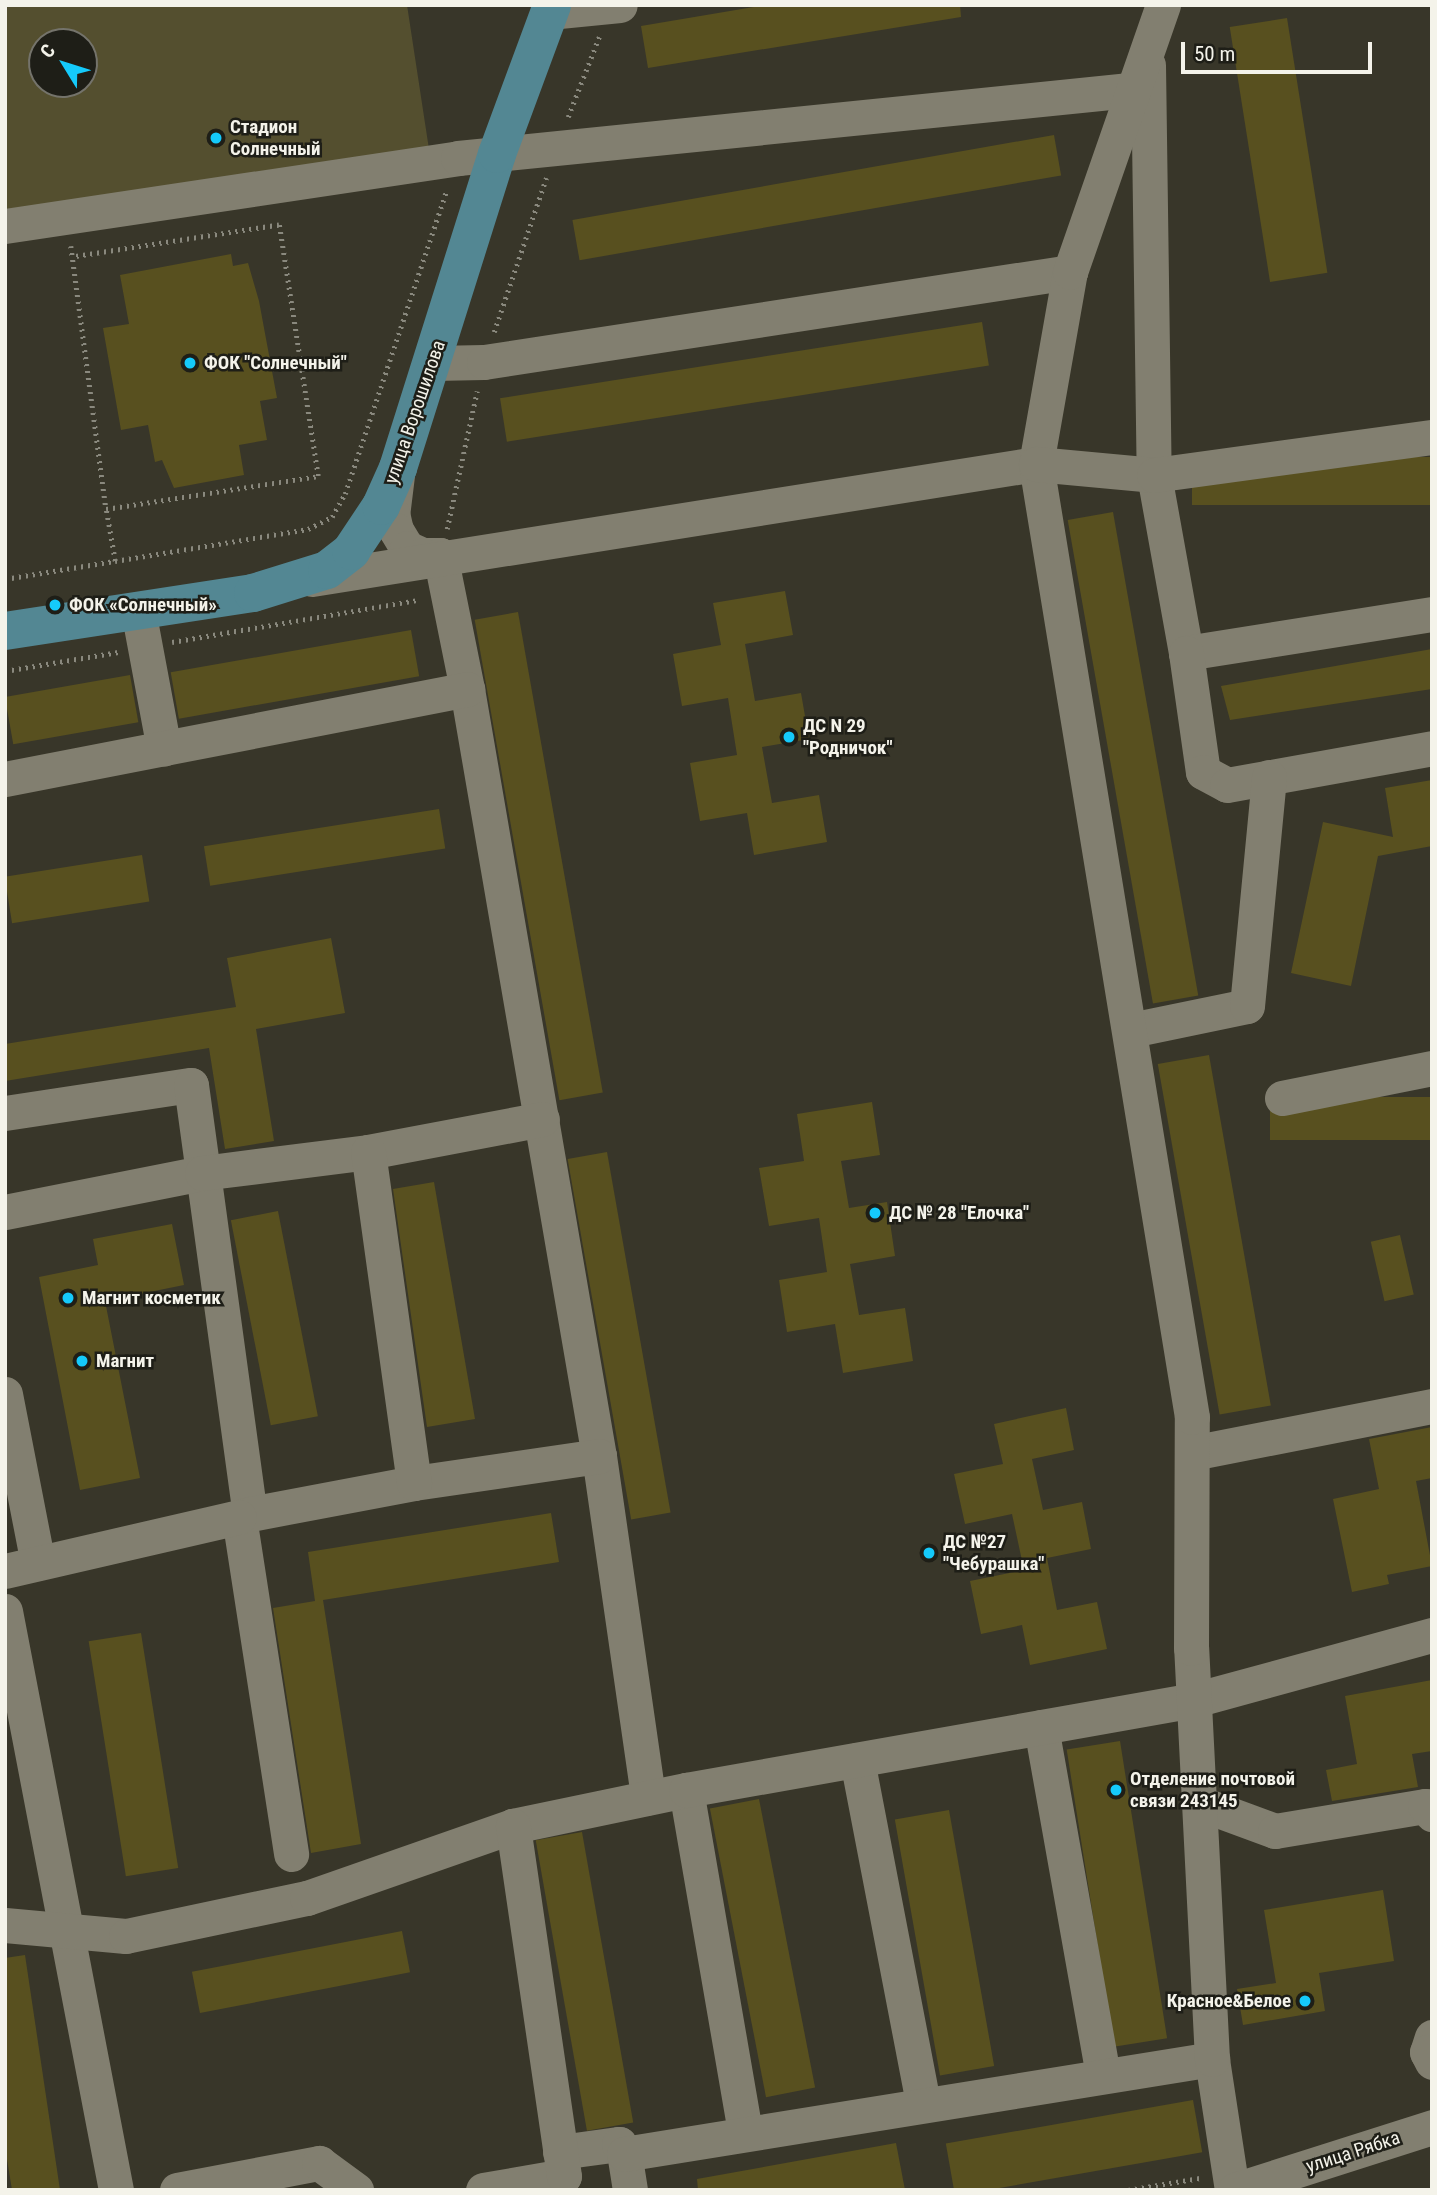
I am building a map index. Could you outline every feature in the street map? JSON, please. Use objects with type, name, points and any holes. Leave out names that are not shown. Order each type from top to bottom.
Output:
[{"type":"main road","name":"улица Ворошилова","points":[[5,631],[298,582],[327,570],[351,551],[381,506],[398,468],[497,154],[550,9]]},
{"type":"street","points":[[550,9],[620,5]]},
{"type":"street","points":[[1163,5],[1130,90],[1070,272],[1036,464],[1131,1030],[1192,1417],[1194,1700],[1212,2059],[1224,2186]]},
{"type":"street","points":[[1148,49],[1154,475],[1186,653],[1203,772],[1227,785],[1432,748]]},
{"type":"street","points":[[5,226],[458,158],[1130,90]]},
{"type":"street","points":[[433,363],[484,362],[1070,272]]},
{"type":"street","points":[[298,582],[440,555],[1036,464],[1154,475],[1432,437]]},
{"type":"street","points":[[398,468],[392,513],[396,530],[407,548],[423,555],[440,555]]},
{"type":"street","points":[[440,555],[467,689],[599,1456],[648,1798]]},
{"type":"street","points":[[138,610],[164,748]]},
{"type":"street","points":[[1186,653],[1432,614]]},
{"type":"street","points":[[5,779],[467,689]]},
{"type":"street","points":[[1131,1030],[1247,1006],[1269,777]]},
{"type":"street","points":[[1282,1098],[1432,1068]]},
{"type":"street","points":[[5,1113],[191,1085],[291,1853]]},
{"type":"street","points":[[5,1212],[202,1173],[368,1152],[542,1119]]},
{"type":"street","points":[[368,1152],[414,1483]]},
{"type":"street","points":[[5,1394],[21,1567],[245,1515],[414,1483],[599,1456]]},
{"type":"street","points":[[1192,1453],[1432,1406]]},
{"type":"street","points":[[5,1611],[69,1931],[116,2190]]},
{"type":"street","points":[[5,1925],[126,1936],[307,1898],[513,1826],[686,1790],[1194,1700],[1432,1635]]},
{"type":"street","points":[[1041,1727],[1103,2076]]},
{"type":"street","points":[[857,1760],[923,2102]]},
{"type":"street","points":[[686,1790],[745,2133]]},
{"type":"street","points":[[1199,1804],[1275,1831],[1425,1806],[1432,1814]]},
{"type":"street","points":[[483,2190],[564,2176],[513,1826]]},
{"type":"street","points":[[1432,2037],[1427,2052],[1432,2062]]},
{"type":"street","points":[[624,2154],[923,2102],[1212,2059]]},
{"type":"street","name":"улица Рябка","points":[[1224,2186],[1432,2127]]},
{"type":"street","points":[[560,2152],[619,2144],[624,2154],[630,2190]]},
{"type":"street","points":[[177,2190],[319,2163],[356,2190]]},
{"type":"path","points":[[5,579],[309,529],[332,517],[345,494],[458,158]]},
{"type":"path","points":[[67,217],[115,561]]},
{"type":"path","points":[[72,257],[279,225],[318,476],[106,509]]},
{"type":"path","points":[[1128,2190],[1224,2186]]},
{"type":"shaded area","name":"Стадион Солнечный","points":[[5,5],[407,5],[432,169],[5,232]]},
{"type":"building","points":[[765,5],[960,5],[961,17],[648,68],[641,26]]},
{"type":"building","points":[[1287,18],[1327,273],[1270,282],[1230,27]]},
{"type":"building","points":[[1054,135],[1061,175],[580,260],[572,220]]},
{"type":"building","name":"ФОК \"Солнечный\"","points":[[231,254],[233,266],[248,263],[259,301],[277,398],[260,401],[267,440],[239,445],[244,475],[174,488],[162,460],[155,462],[148,425],[121,430],[103,328],[129,324],[120,275]]},
{"type":"building","points":[[982,322],[989,365],[507,442],[500,398]]},
{"type":"building","points":[[1192,457],[1432,457],[1432,505],[1192,505]]},
{"type":"building","points":[[1113,512],[1198,996],[1153,1004],[1068,520]]},
{"type":"building","points":[[785,591],[793,635],[745,644],[755,701],[801,693],[809,739],[762,747],[772,803],[819,795],[827,842],[754,855],[747,813],[700,821],[690,763],[737,755],[728,698],[682,706],[673,654],[721,645],[713,603]]},
{"type":"building","points":[[518,612],[603,1093],[559,1100],[475,620]]},
{"type":"building","points":[[411,630],[419,676],[179,719],[171,672]]},
{"type":"building","points":[[1432,649],[1432,689],[1230,720],[1221,686]]},
{"type":"building","points":[[130,675],[138,722],[13,744],[5,697]]},
{"type":"building","points":[[1432,780],[1432,846],[1378,856],[1351,986],[1291,973],[1323,822],[1393,837],[1385,788]]},
{"type":"building","points":[[439,809],[445,849],[210,886],[204,846]]},
{"type":"building","points":[[142,855],[149,901],[12,923],[5,877]]},
{"type":"building","points":[[331,938],[345,1013],[256,1029],[274,1141],[225,1149],[209,1048],[5,1081],[5,1044],[236,1007],[227,958]]},
{"type":"building","points":[[1209,1055],[1271,1406],[1220,1415],[1158,1064]]},
{"type":"building","points":[[1270,1097],[1432,1097],[1432,1140],[1270,1140]]},
{"type":"building","points":[[872,1102],[880,1155],[841,1161],[849,1208],[887,1202],[895,1256],[850,1264],[859,1315],[905,1308],[913,1361],[843,1373],[835,1324],[787,1332],[779,1280],[827,1272],[819,1218],[769,1226],[759,1168],[804,1161],[797,1114]]},
{"type":"building","points":[[607,1152],[671,1512],[631,1519],[568,1159]]},
{"type":"building","points":[[434,1182],[475,1419],[427,1427],[393,1189]]},
{"type":"building","points":[[278,1211],[318,1416],[271,1425],[231,1220]]},
{"type":"building","points":[[172,1224],[184,1285],[105,1301],[140,1478],[80,1490],[39,1277],[98,1265],[93,1239]]},
{"type":"building","points":[[1400,1235],[1414,1294],[1384,1301],[1371,1242]]},
{"type":"building","points":[[1066,1408],[1074,1450],[1032,1459],[1043,1510],[1082,1502],[1091,1549],[1047,1558],[1057,1610],[1097,1602],[1107,1649],[1030,1665],[1022,1625],[981,1634],[970,1581],[1024,1570],[1012,1514],[965,1524],[954,1474],[1003,1464],[994,1424]]},
{"type":"building","points":[[1432,1427],[1432,1478],[1416,1481],[1432,1566],[1387,1575],[1389,1584],[1352,1592],[1333,1499],[1379,1489],[1369,1439]]},
{"type":"building","points":[[551,1513],[559,1562],[323,1600],[361,1844],[311,1853],[273,1608],[315,1601],[308,1552]]},
{"type":"building","points":[[141,1633],[178,1868],[126,1876],[89,1641]]},
{"type":"building","points":[[1432,1680],[1432,1751],[1412,1754],[1418,1787],[1332,1801],[1326,1770],[1357,1764],[1345,1696]]},
{"type":"building","points":[[1120,1741],[1167,2038],[1114,2047],[1067,1749]]},
{"type":"building","points":[[759,1799],[815,2088],[766,2097],[710,1809]]},
{"type":"building","points":[[949,1810],[994,2066],[940,2076],[895,1820]]},
{"type":"building","points":[[582,1832],[633,2123],[587,2131],[536,1840]]},
{"type":"building","points":[[1383,1890],[1394,1961],[1319,1973],[1325,2011],[1243,2025],[1237,1989],[1276,1983],[1264,1910]]},
{"type":"building","points":[[402,1931],[410,1972],[200,2013],[192,1972]]},
{"type":"building","points":[[25,1955],[60,2190],[12,2190],[5,2147],[5,1958]]},
{"type":"building","points":[[1193,2100],[1202,2152],[988,2190],[954,2190],[946,2144]]},
{"type":"building","points":[[896,2143],[905,2190],[698,2190],[697,2179]]},
{"type":"place","name":"Стадион Солнечный","points":[[216,138]]},
{"type":"place","name":"ФОК \"Солнечный\"","points":[[190,363]]},
{"type":"place","name":"ФОК «Солнечный»","points":[[55,605]]},
{"type":"place","name":"ДС N 29 \"Родничок\"","points":[[789,737]]},
{"type":"place","name":"ДС № 28 \"Елочка\"","points":[[875,1213]]},
{"type":"place","name":"Магнит косметик","points":[[68,1298]]},
{"type":"place","name":"Магнит","points":[[82,1361]]},
{"type":"place","name":"ДС №27 \"Чебурашка\"","points":[[929,1553]]},
{"type":"place","name":"Отделение почтовой связи 243145","points":[[1116,1790]]},
{"type":"place","name":"Красное&Белое","points":[[1305,2001]]}]
